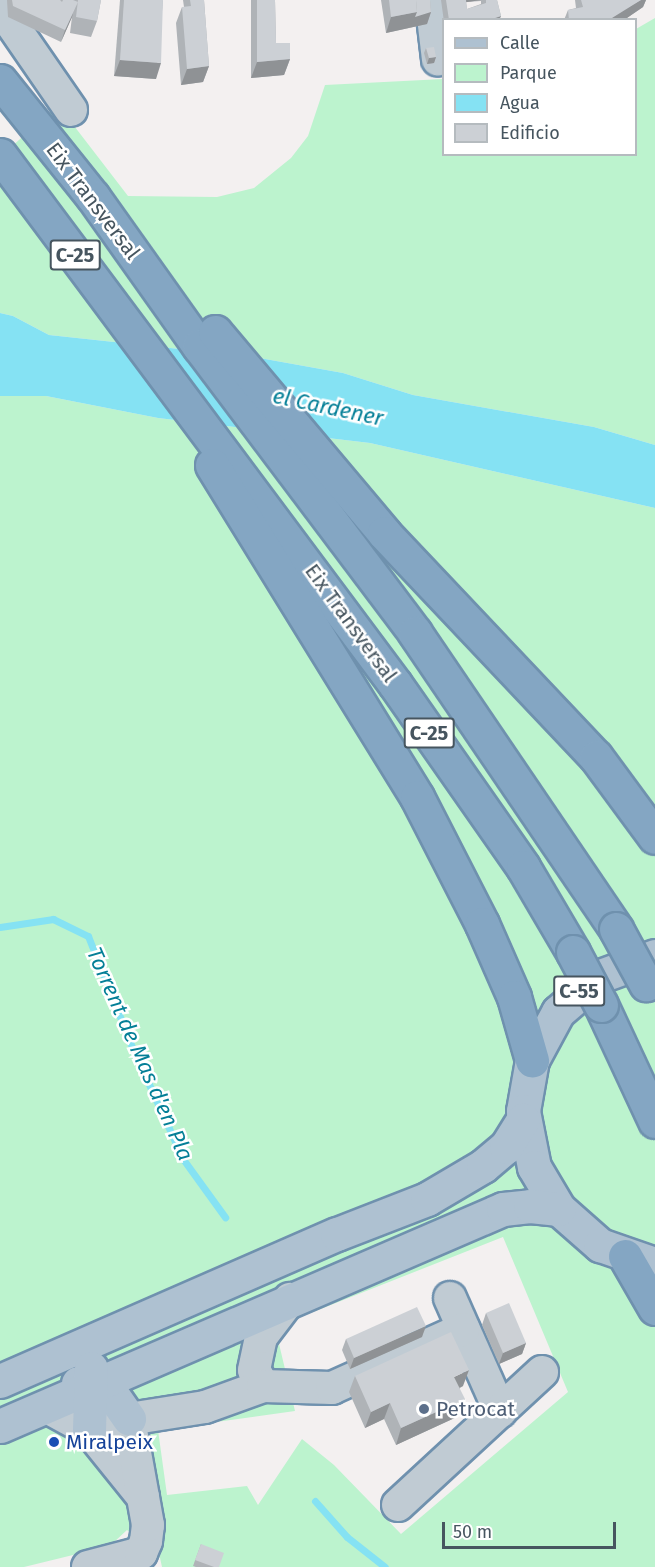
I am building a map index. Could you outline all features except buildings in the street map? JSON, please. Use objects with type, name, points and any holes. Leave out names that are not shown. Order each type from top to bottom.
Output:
[{"type":"highway","name":"Eix Transversal","points":[[0,81],[93,197],[359,560],[516,777],[652,981]]},
{"type":"highway","name":"C-25","points":[[0,155],[150,357],[263,527]]},
{"type":"highway","points":[[93,197],[178,289],[384,532],[596,756],[655,837]]},
{"type":"highway","name":"Eix Transversal","points":[[263,527],[523,867],[601,1005],[655,1121]]},
{"type":"highway","points":[[263,527],[320,634],[417,797],[482,924],[514,997],[532,1060]]},
{"type":"highway","points":[[640,1260],[655,1308]]},
{"type":"main road","name":"C-55","points":[[640,1260],[592,1240],[559,1209],[534,1167],[524,1120],[525,1085],[532,1060],[552,1019],[577,992],[616,967],[652,981]]},
{"type":"main road","points":[[0,1381],[224,1282],[428,1199],[483,1166],[506,1147],[524,1120]]},
{"type":"main road","points":[[0,1426],[502,1209],[530,1206],[559,1209]]},
{"type":"main road","points":[[89,1430],[89,1387],[92,1367],[101,1358],[222,1307],[224,1282]]},
{"type":"main road","points":[[0,1404],[62,1378],[89,1387],[109,1390],[129,1419]]},
{"type":"street","points":[[431,0],[438,60]]},
{"type":"street","points":[[0,7],[71,110]]},
{"type":"street","points":[[450,1298],[500,1411]]},
{"type":"street","points":[[263,1386],[254,1370],[261,1337],[290,1299]]},
{"type":"street","points":[[89,1430],[129,1419],[205,1407],[263,1386],[332,1388],[463,1329]]},
{"type":"street","points":[[398,1505],[542,1372]]},
{"type":"street","points":[[47,1407],[89,1430],[143,1498]]},
{"type":"street","points":[[88,1567],[141,1553],[148,1525],[129,1419]]},
{"type":"green space","points":[[655,18],[655,445],[594,427],[413,395],[343,373],[254,357],[49,335],[13,316],[0,313],[0,157],[58,105],[128,196],[217,197],[254,188],[291,158],[308,136],[325,85],[442,79],[442,156],[637,156],[637,28]]},
{"type":"green space","points":[[0,396],[46,396],[158,418],[370,443],[655,508],[655,1567],[162,1567],[160,1558],[127,1530],[113,1543],[73,1555],[24,1567],[0,1567]],"holes":[[[503,1237],[568,1392],[401,1534],[334,1465],[302,1439],[258,1505],[247,1486],[167,1495],[158,1430],[295,1411],[275,1327]]]},
{"type":"water","name":"el Cardener","points":[[0,313],[13,316],[49,335],[254,357],[343,373],[413,395],[594,427],[655,445],[655,508],[370,443],[158,418],[46,396],[0,396]]},
{"type":"waterway","name":"Torrent de Mas d'en Pla","points":[[0,927],[53,919],[88,936],[132,1047],[183,1159],[225,1217]]},
{"type":"waterway","name":"Torrent de Mas d'en Pla","points":[[315,1501],[347,1537],[385,1567]]},
{"type":"place","name":"Petrocat","points":[[424,1409]]},
{"type":"place","name":"Miralpeix","points":[[54,1442]]}]
